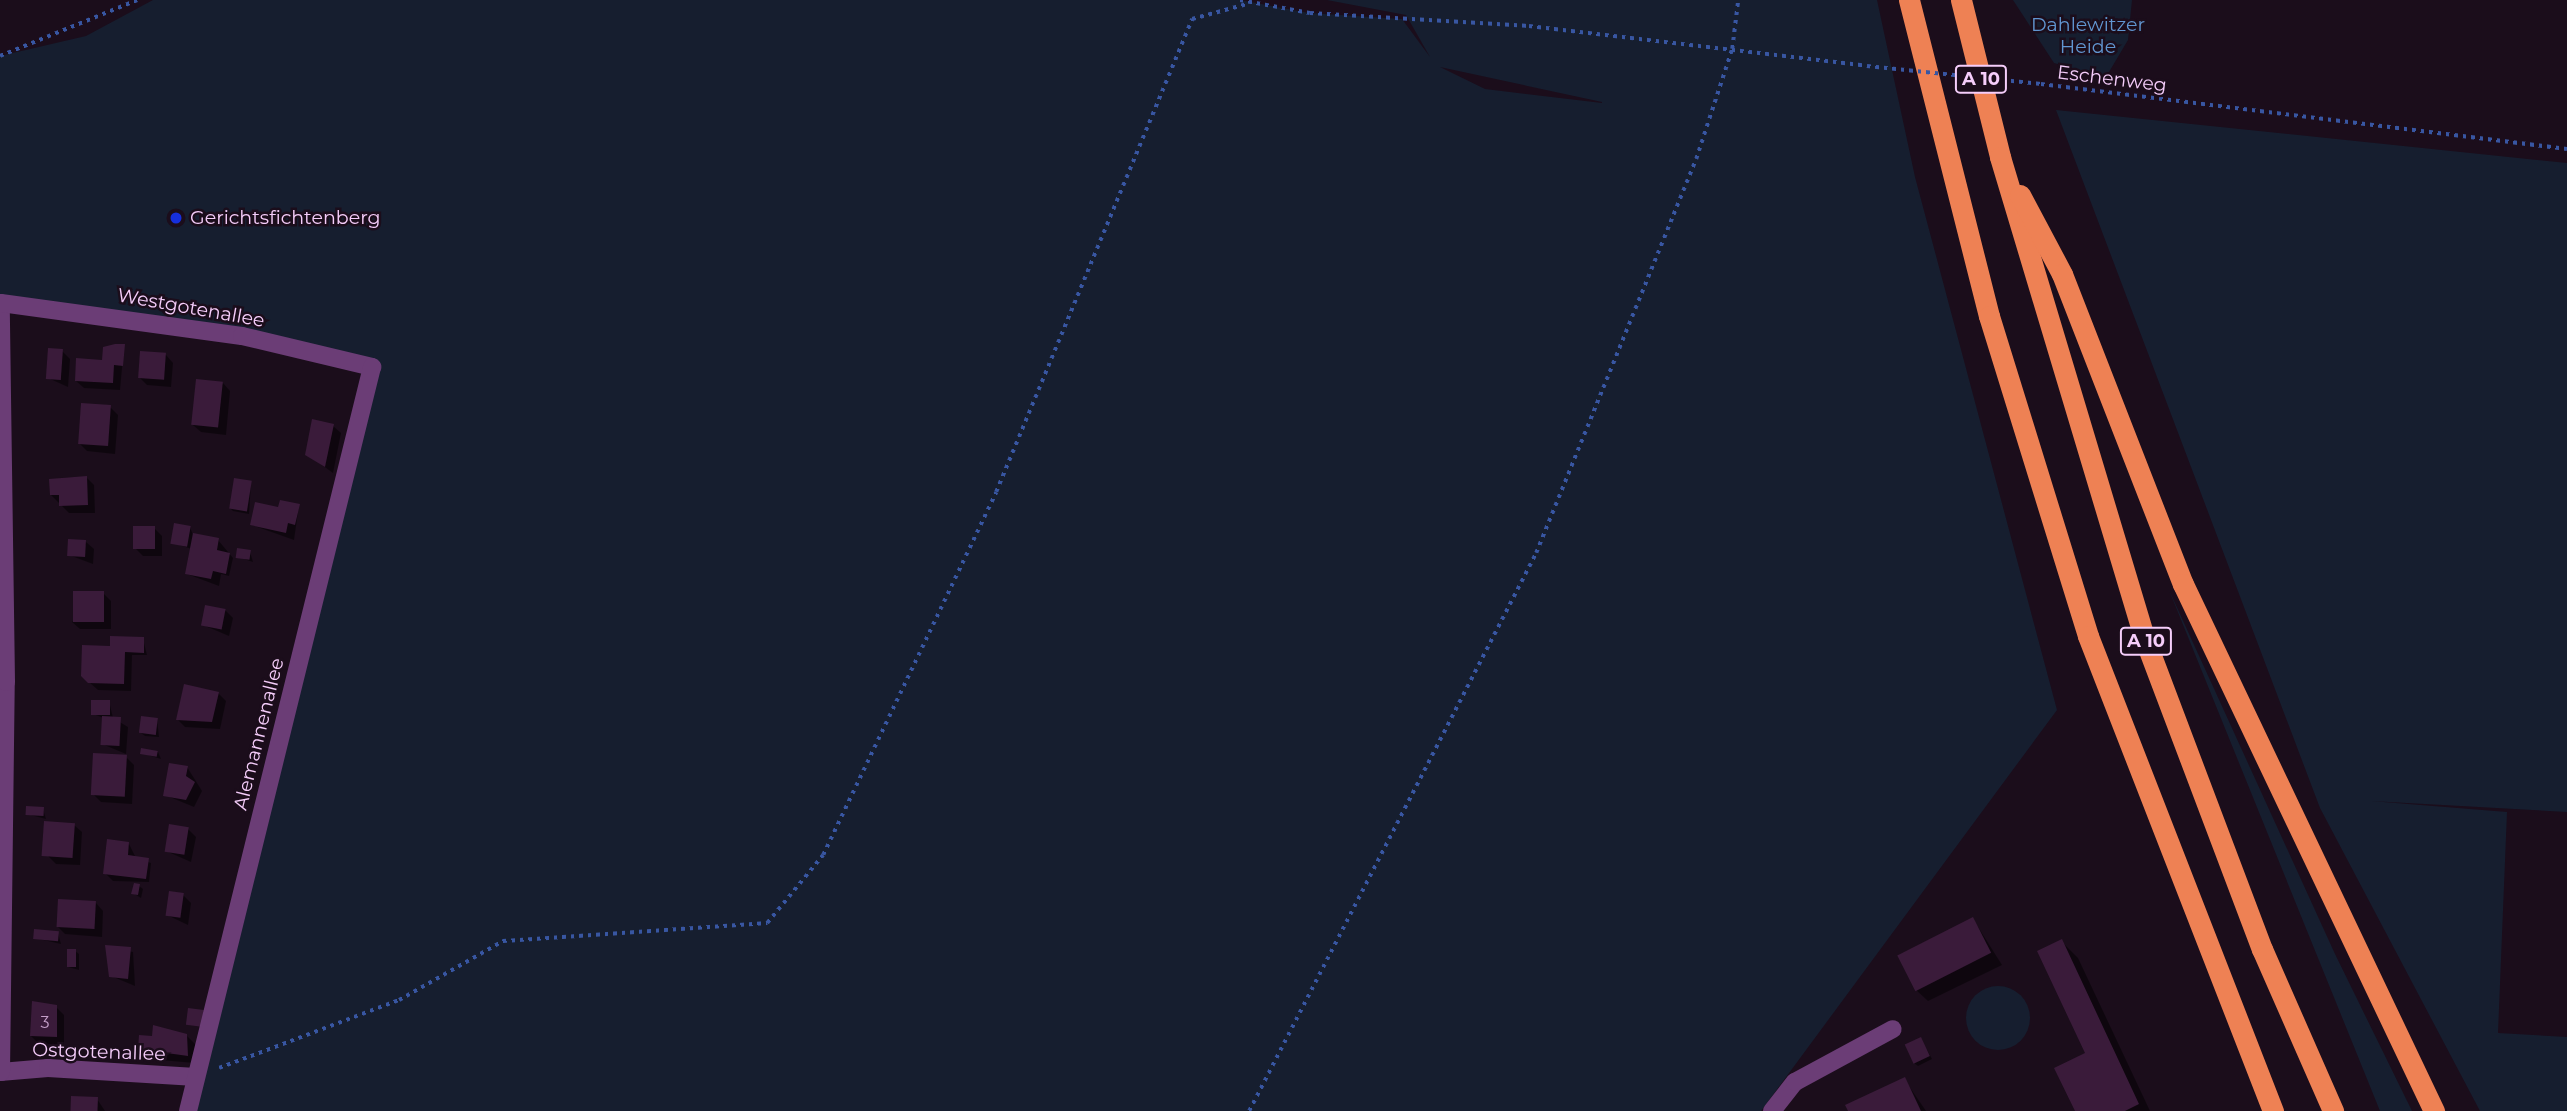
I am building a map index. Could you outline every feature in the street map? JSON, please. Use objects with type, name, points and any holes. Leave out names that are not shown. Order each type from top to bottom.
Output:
[{"type":"highway","name":"A 10","points":[[1909,0],[1989,317],[2088,636],[2273,1111]]},
{"type":"highway","name":"A 10","points":[[1961,0],[2000,158],[2144,637],[2262,949],[2333,1111]]},
{"type":"highway","points":[[2000,158],[2062,274],[2183,583],[2434,1111]]},
{"type":"highway","points":[[2263,1087],[2264,1111]]},
{"type":"street","name":"Westgotenallee","points":[[1,303],[242,336],[372,367]]},
{"type":"street","points":[[1,303],[6,682],[1,1072]]},
{"type":"street","name":"Alemannenallee","points":[[188,1111],[372,367]]},
{"type":"street","points":[[1772,1111],[1795,1082],[1893,1030]]},
{"type":"street","name":"Ostgotenallee","points":[[1,1072],[48,1068],[196,1077]]},
{"type":"path","points":[[0,56],[137,0]]},
{"type":"path","points":[[1240,0],[1247,4]]},
{"type":"path","points":[[1249,1111],[1536,552],[1696,159],[1732,49],[1738,0]]},
{"type":"path","points":[[196,1077],[399,1000],[503,941],[767,923],[823,855],[996,492],[1192,19],[1247,4]]},
{"type":"path","name":"Eschenweg","points":[[1247,4],[1529,26],[2567,149]]},
{"type":"green space","points":[[153,0],[1240,0],[1309,13],[1402,19],[1430,57],[1406,15],[1327,0],[1877,0],[1915,177],[2057,710],[1761,1111],[188,1111],[372,368],[242,336],[0,303],[0,56],[86,36]],"holes":[[[1440,67],[1602,102],[1485,89]]]},
{"type":"green space","name":"Dahlewitzer Heide","points":[[2013,0],[2132,0],[2128,40],[2106,77],[2054,63]]},
{"type":"green space","points":[[2056,110],[2567,163],[2567,812],[2371,801],[2507,812],[2498,1033],[2567,1037],[2567,1111],[2480,1111],[2320,808]]},
{"type":"green space","points":[[2169,590],[2335,954],[2412,1111],[2380,1111]]},
{"type":"green space","points":[[1998,986],[2016,992],[2024,1000],[2030,1018],[2024,1036],[2016,1044],[1998,1050],[1980,1044],[1972,1036],[1966,1018],[1972,1000],[1980,992]]},
{"type":"building","points":[[125,344],[123,366],[114,365],[113,383],[75,381],[76,358],[102,360],[103,347]]},
{"type":"building","points":[[48,348],[63,349],[61,380],[46,379]]},
{"type":"building","points":[[140,351],[166,353],[164,380],[138,378]]},
{"type":"building","points":[[196,379],[223,382],[218,428],[191,425]]},
{"type":"building","points":[[81,403],[111,405],[108,446],[78,444]]},
{"type":"building","points":[[312,419],[334,424],[325,467],[305,455]]},
{"type":"building","points":[[87,476],[88,505],[59,506],[59,495],[50,495],[49,479]]},
{"type":"building","points":[[234,478],[252,481],[247,511],[229,509]]},
{"type":"building","points":[[280,500],[300,504],[295,525],[288,523],[286,533],[250,525],[255,502],[278,507]]},
{"type":"building","points":[[174,523],[191,526],[187,547],[170,544]]},
{"type":"building","points":[[133,526],[155,526],[155,549],[133,549]]},
{"type":"building","points":[[193,533],[219,538],[217,550],[230,553],[226,574],[213,571],[211,579],[185,574]]},
{"type":"building","points":[[68,539],[86,540],[85,557],[67,556]]},
{"type":"building","points":[[237,548],[251,550],[249,560],[236,558]]},
{"type":"building","points":[[73,591],[104,591],[104,622],[73,622]]},
{"type":"building","points":[[205,605],[226,609],[222,630],[201,626]]},
{"type":"building","points":[[110,636],[144,637],[144,653],[125,652],[124,684],[88,683],[81,676],[82,645],[110,646]]},
{"type":"building","points":[[184,684],[219,692],[212,722],[176,720]]},
{"type":"building","points":[[91,700],[110,700],[110,715],[91,715]]},
{"type":"building","points":[[102,716],[121,717],[119,746],[100,745]]},
{"type":"building","points":[[141,716],[158,718],[156,735],[139,733]]},
{"type":"building","points":[[141,748],[158,751],[157,757],[140,754]]},
{"type":"building","points":[[93,753],[127,755],[125,797],[91,795]]},
{"type":"building","points":[[169,763],[188,766],[186,776],[195,782],[186,800],[163,796]]},
{"type":"building","points":[[26,806],[44,807],[44,816],[26,815]]},
{"type":"building","points":[[44,821],[75,823],[72,858],[42,856]]},
{"type":"building","points":[[169,824],[189,827],[184,855],[165,852]]},
{"type":"building","points":[[107,839],[129,842],[128,855],[149,858],[146,879],[103,874]]},
{"type":"building","points":[[134,883],[140,884],[138,895],[131,894]]},
{"type":"building","points":[[169,891],[184,893],[180,918],[166,916]]},
{"type":"building","points":[[58,899],[96,901],[94,929],[57,927]]},
{"type":"building","points":[[1973,917],[1991,953],[1915,991],[1897,956]]},
{"type":"building","points":[[34,929],[59,931],[58,941],[33,939]]},
{"type":"building","points":[[2062,939],[2139,1104],[2125,1111],[2075,1111],[2054,1068],[2085,1053],[2037,951]]},
{"type":"building","points":[[105,945],[131,947],[128,979],[109,977]]},
{"type":"building","points":[[67,949],[76,949],[76,967],[67,967]]},
{"type":"building","points":[[32,1001],[57,1005],[57,1037],[30,1036]]},
{"type":"building","points":[[188,1008],[204,1010],[202,1027],[186,1025]]},
{"type":"building","points":[[153,1025],[187,1034],[188,1056],[138,1049],[139,1035],[152,1036]]},
{"type":"building","points":[[1921,1037],[1930,1056],[1914,1064],[1905,1045]]},
{"type":"building","points":[[1905,1077],[1921,1111],[1848,1111],[1845,1105]]},
{"type":"building","points":[[71,1096],[98,1097],[97,1111],[70,1111]]},
{"type":"place","name":"Gerichtsfichtenberg","points":[[176,218]]}]
